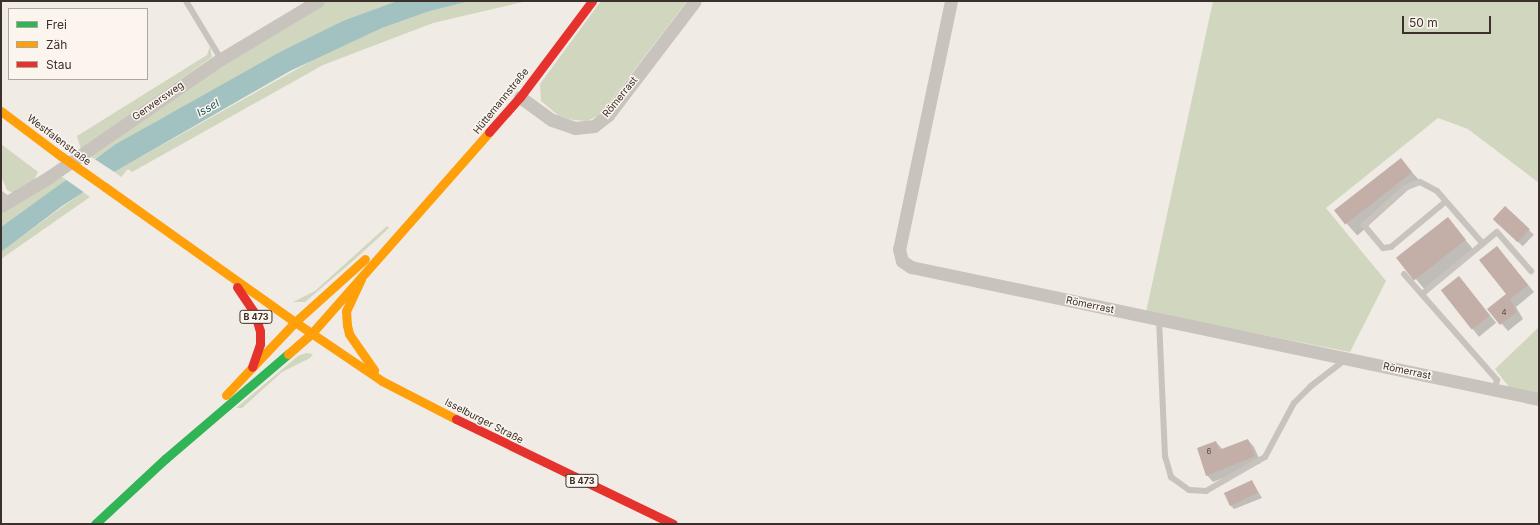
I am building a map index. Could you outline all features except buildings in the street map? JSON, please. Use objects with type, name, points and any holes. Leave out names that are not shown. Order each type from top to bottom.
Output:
[{"type":"main road","name":"Hüttemannstraße","points":[[166,459],[312,333],[520,97],[592,1]]},
{"type":"main road","name":"Westfalenstraße","points":[[1,110],[61,156],[228,274]]},
{"type":"main road","name":"Hüttemannstraße","points":[[166,459],[295,322],[420,209]]},
{"type":"main road","name":"B 473","points":[[228,274],[295,322]]},
{"type":"main road","name":"B 473","points":[[228,274],[255,314],[260,331],[260,344],[252,367]]},
{"type":"main road","name":"B 473","points":[[361,279],[346,310],[347,325],[355,343],[382,381]]},
{"type":"main road","name":"Isselburger Straße","points":[[295,322],[382,381],[492,438],[672,524]]},
{"type":"main road","points":[[95,524],[166,459]]},
{"type":"street","name":"Gerwersweg","points":[[4,200],[49,177],[221,59],[318,1]]},
{"type":"street","name":"Römerrast","points":[[520,97],[552,120],[575,128],[594,126],[608,115],[695,1]]},
{"type":"street","name":"Römerrast","points":[[951,1],[899,249],[902,261],[911,267],[1539,399]]},
{"type":"lane","points":[[186,1],[221,59]]},
{"type":"lane","points":[[1445,202],[1391,247],[1383,248],[1364,226],[1405,188],[1420,182],[1437,191],[1483,244]]},
{"type":"lane","points":[[1422,294],[1497,232],[1531,271]]},
{"type":"lane","points":[[1404,274],[1497,380],[1495,389]]},
{"type":"lane","points":[[1159,320],[1165,456],[1171,477],[1189,490],[1206,491],[1265,456],[1294,403],[1311,386],[1346,359]]},
{"type":"green space","points":[[326,1],[397,1],[345,20],[155,122],[94,159],[90,156],[157,106]]},
{"type":"green space","points":[[470,1],[527,1],[433,23],[323,65],[132,172],[128,169],[121,177],[114,172],[315,59],[382,28],[430,11]]},
{"type":"green space","points":[[601,1],[687,1],[600,115],[587,121],[573,120],[559,116],[541,101],[540,84]]},
{"type":"green space","points":[[1213,1],[1539,1],[1539,183],[1468,129],[1438,118],[1326,208],[1386,281],[1350,352],[1146,312]]},
{"type":"green space","points":[[210,46],[212,57],[81,150],[77,136],[207,55]]},
{"type":"green space","points":[[1,144],[38,172],[33,182],[13,193],[7,190],[1,176]]},
{"type":"green space","points":[[59,175],[67,180],[1,227],[1,212]]},
{"type":"green space","points":[[83,192],[90,197],[1,259],[1,252],[7,247]]},
{"type":"green space","points":[[387,226],[389,228],[305,302],[293,302],[315,291]]},
{"type":"green space","points":[[1539,327],[1539,393],[1509,387],[1495,369]]},
{"type":"green space","points":[[306,353],[313,354],[310,358],[282,372],[242,408],[236,408],[298,356]]},
{"type":"water","name":"Issel","points":[[397,1],[470,1],[430,11],[382,28],[290,71],[116,171],[62,206],[1,252],[1,227],[116,144],[280,52],[345,20]]},
{"type":"pier","points":[[93,158],[116,173],[85,193],[65,179]]},
{"type":"traffic: fast","points":[[95,524],[165,459],[288,354]]},
{"type":"traffic: slow","points":[[1,111],[61,156]]},
{"type":"traffic: slow","points":[[288,354],[312,333],[489,132]]},
{"type":"traffic: slow","points":[[61,156],[105,187]]},
{"type":"traffic: slow","points":[[105,187],[295,322]]},
{"type":"traffic: slow","points":[[226,395],[295,322],[365,259]]},
{"type":"traffic: slow","points":[[361,279],[346,311],[347,325],[349,334],[374,370]]},
{"type":"traffic: slow","points":[[295,322],[382,381],[456,419]]},
{"type":"traffic: jam","points":[[489,132],[520,97],[592,1]]},
{"type":"traffic: jam","points":[[237,287],[255,314],[260,331],[260,344],[252,367]]},
{"type":"traffic: jam","points":[[456,419],[673,524]]}]
